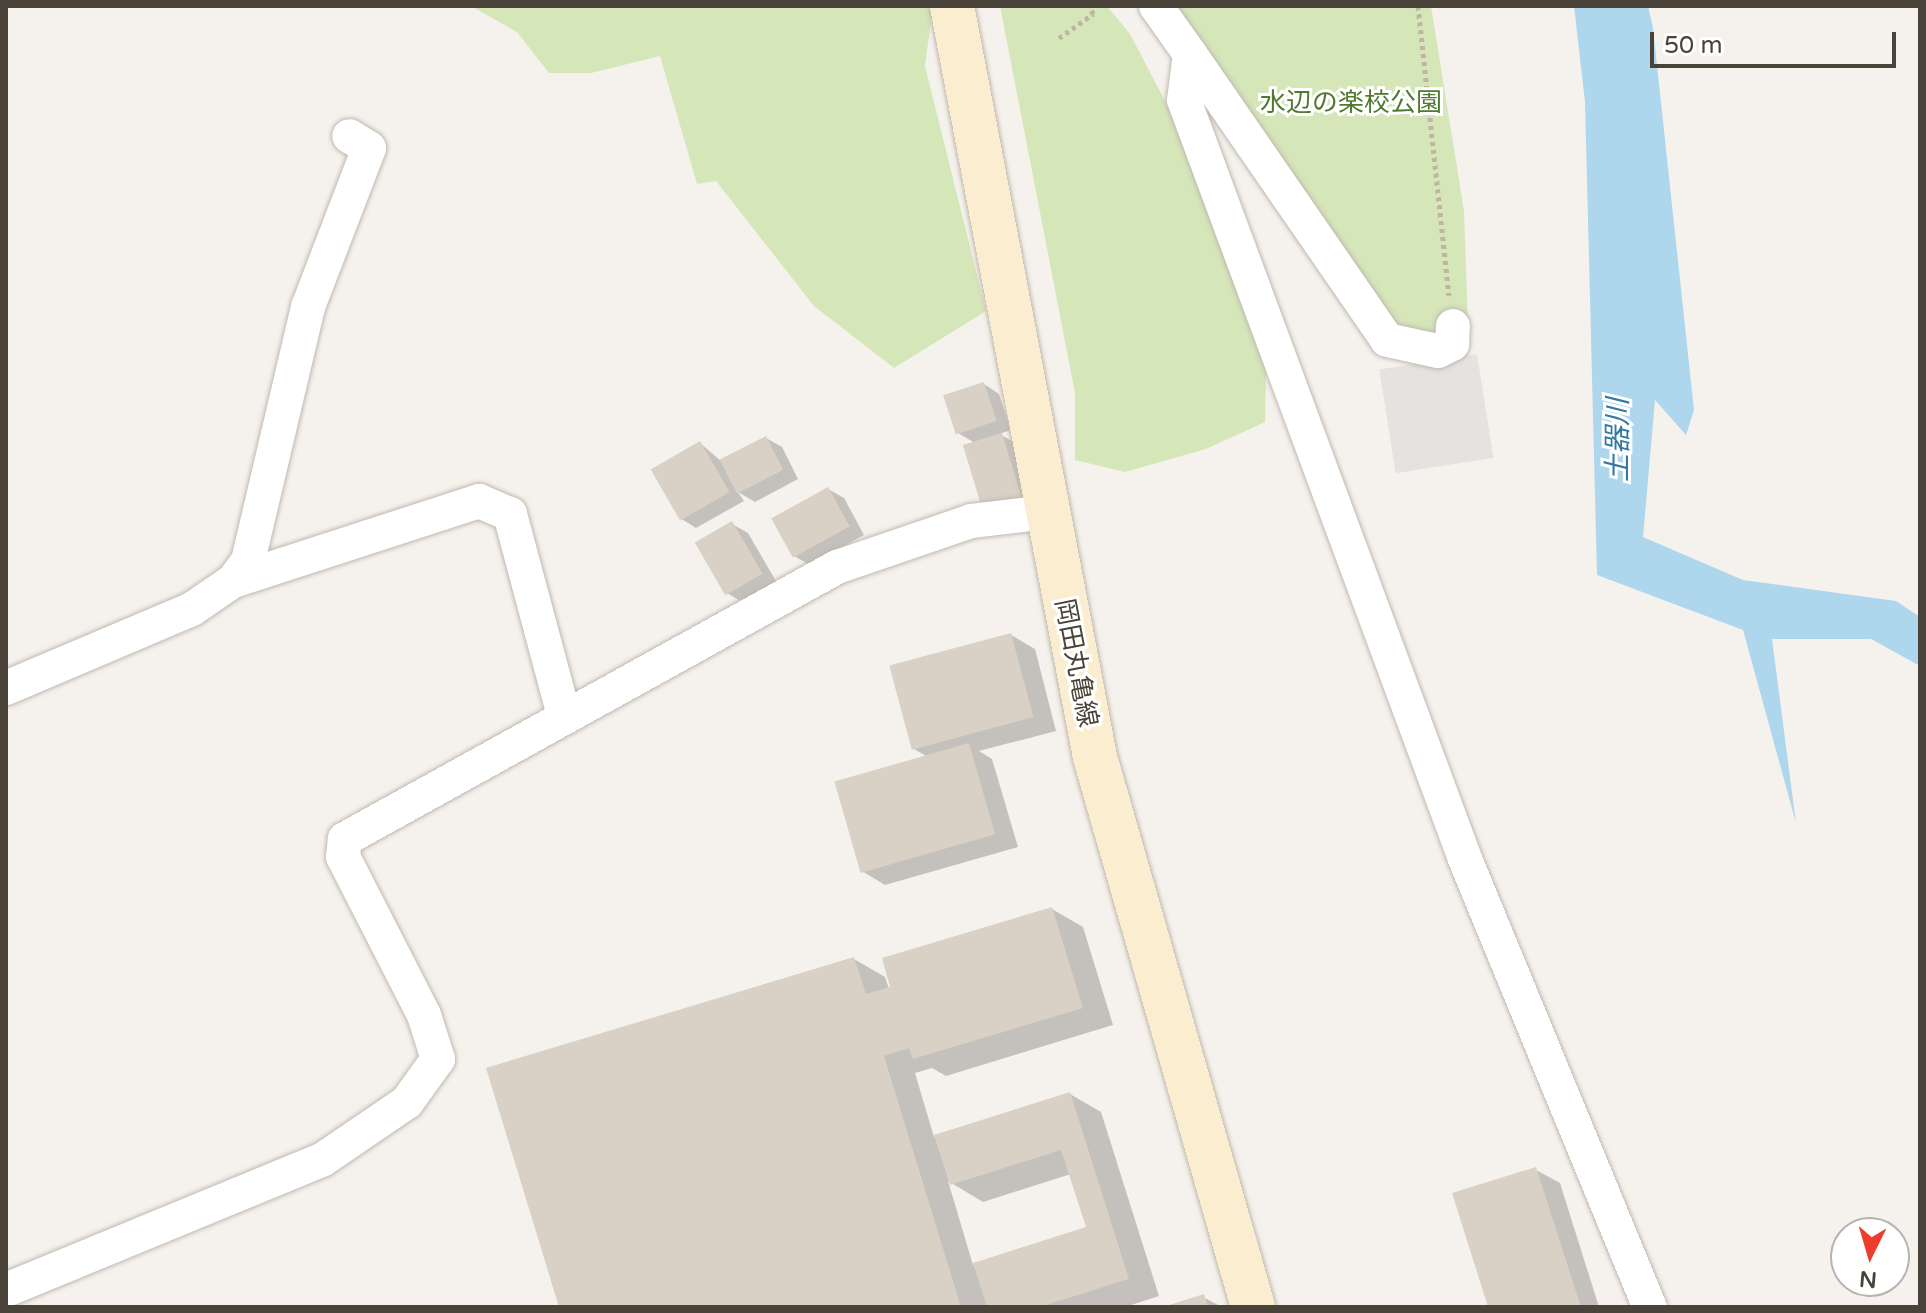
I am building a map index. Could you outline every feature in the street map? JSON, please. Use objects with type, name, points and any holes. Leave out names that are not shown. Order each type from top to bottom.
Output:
[{"type":"main road","name":"岡田丸亀線","points":[[952,6],[1048,512],[1119,859],[1253,1307]]},
{"type":"street","points":[[1156,6],[1387,340],[1438,351],[1452,344],[1453,326]]},
{"type":"street","points":[[1190,54],[1184,100],[1465,859],[1650,1307]]},
{"type":"street","points":[[233,581],[266,509],[308,307],[369,148],[349,136]]},
{"type":"street","points":[[6,688],[192,609],[233,581],[479,501],[510,514],[564,716]]},
{"type":"street","points":[[6,1290],[322,1160],[407,1102],[438,1059],[424,1015],[343,857],[345,839],[837,567],[971,521],[1048,512]]},
{"type":"path","points":[[1059,38],[1093,14],[1090,6]]},
{"type":"path","points":[[1418,6],[1453,326]]},
{"type":"green space","points":[[471,6],[933,6],[925,66],[986,311],[894,368],[814,306],[716,181],[697,184],[660,56],[591,73],[549,73],[517,32]]},
{"type":"green space","points":[[1000,6],[1107,6],[1130,34],[1191,151],[1267,330],[1265,422],[1206,449],[1125,472],[1075,460],[1075,393]]},
{"type":"green space","name":"水辺の楽校公園","points":[[1169,6],[1431,6],[1464,211],[1468,325],[1445,343],[1394,339]]},
{"type":"shaded area","points":[[1477,354],[1493,458],[1396,473],[1379,369]]},
{"type":"water","name":"土器川","points":[[1574,6],[1648,6],[1653,28],[1694,410],[1686,435],[1655,400],[1643,537],[1743,580],[1896,601],[1920,617],[1920,666],[1871,639],[1772,639],[1796,823],[1743,630],[1597,575],[1585,102]]},
{"type":"building","points":[[984,382],[997,421],[956,434],[943,395]]},
{"type":"building","points":[[1002,433],[1024,504],[984,516],[963,445]]},
{"type":"building","points":[[766,436],[783,470],[737,493],[720,460]]},
{"type":"building","points":[[700,441],[730,492],[680,521],[651,469]]},
{"type":"building","points":[[828,487],[850,526],[793,558],[771,519]]},
{"type":"building","points":[[732,521],[762,574],[725,595],[695,542]]},
{"type":"building","points":[[1011,633],[1034,717],[912,750],[889,666]]},
{"type":"building","points":[[969,743],[995,834],[861,873],[834,782]]},
{"type":"building","points":[[1052,907],[1083,1008],[913,1059],[909,1048],[884,1056],[961,1307],[559,1307],[486,1068],[854,957],[866,994],[890,987],[882,958]]},
{"type":"building","points":[[1070,1092],[1129,1279],[1039,1307],[987,1307],[973,1263],[1086,1227],[1061,1150],[950,1185],[934,1135]]},
{"type":"building","points":[[1536,1167],[1581,1307],[1488,1307],[1452,1193]]},
{"type":"building","points":[[1204,1294],[1208,1307],[1166,1307],[1166,1306]]}]
